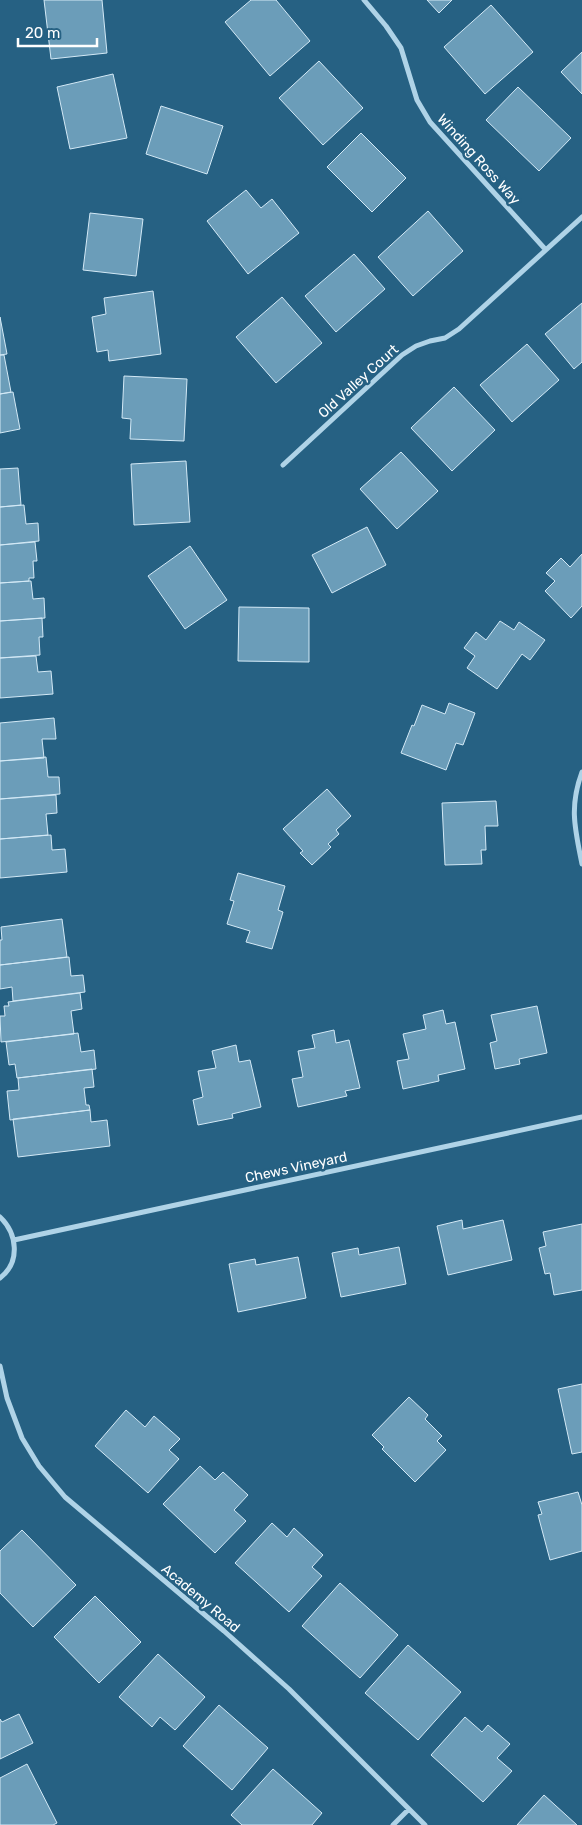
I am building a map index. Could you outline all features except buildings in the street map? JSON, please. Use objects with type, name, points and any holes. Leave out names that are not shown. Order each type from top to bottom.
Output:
[{"type":"street","name":"Winding Ross Way","points":[[364,0],[386,26],[401,48],[417,100],[430,122],[545,249]]},
{"type":"street","name":"Old Valley Court","points":[[283,465],[402,355],[430,340],[445,338],[459,329],[582,217]]},
{"type":"street","points":[[582,772],[575,790],[574,825],[582,864]]},
{"type":"street","name":"Chews Vineyard","points":[[14,1240],[582,1117]]},
{"type":"street","points":[[0,1217],[9,1227],[14,1240],[14,1253],[11,1265],[0,1278]]},
{"type":"street","name":"Academy Road","points":[[0,1366],[7,1398],[22,1438],[39,1466],[66,1497],[224,1631],[289,1689],[424,1825]]},
{"type":"street","points":[[393,1825],[409,1809]]}]
